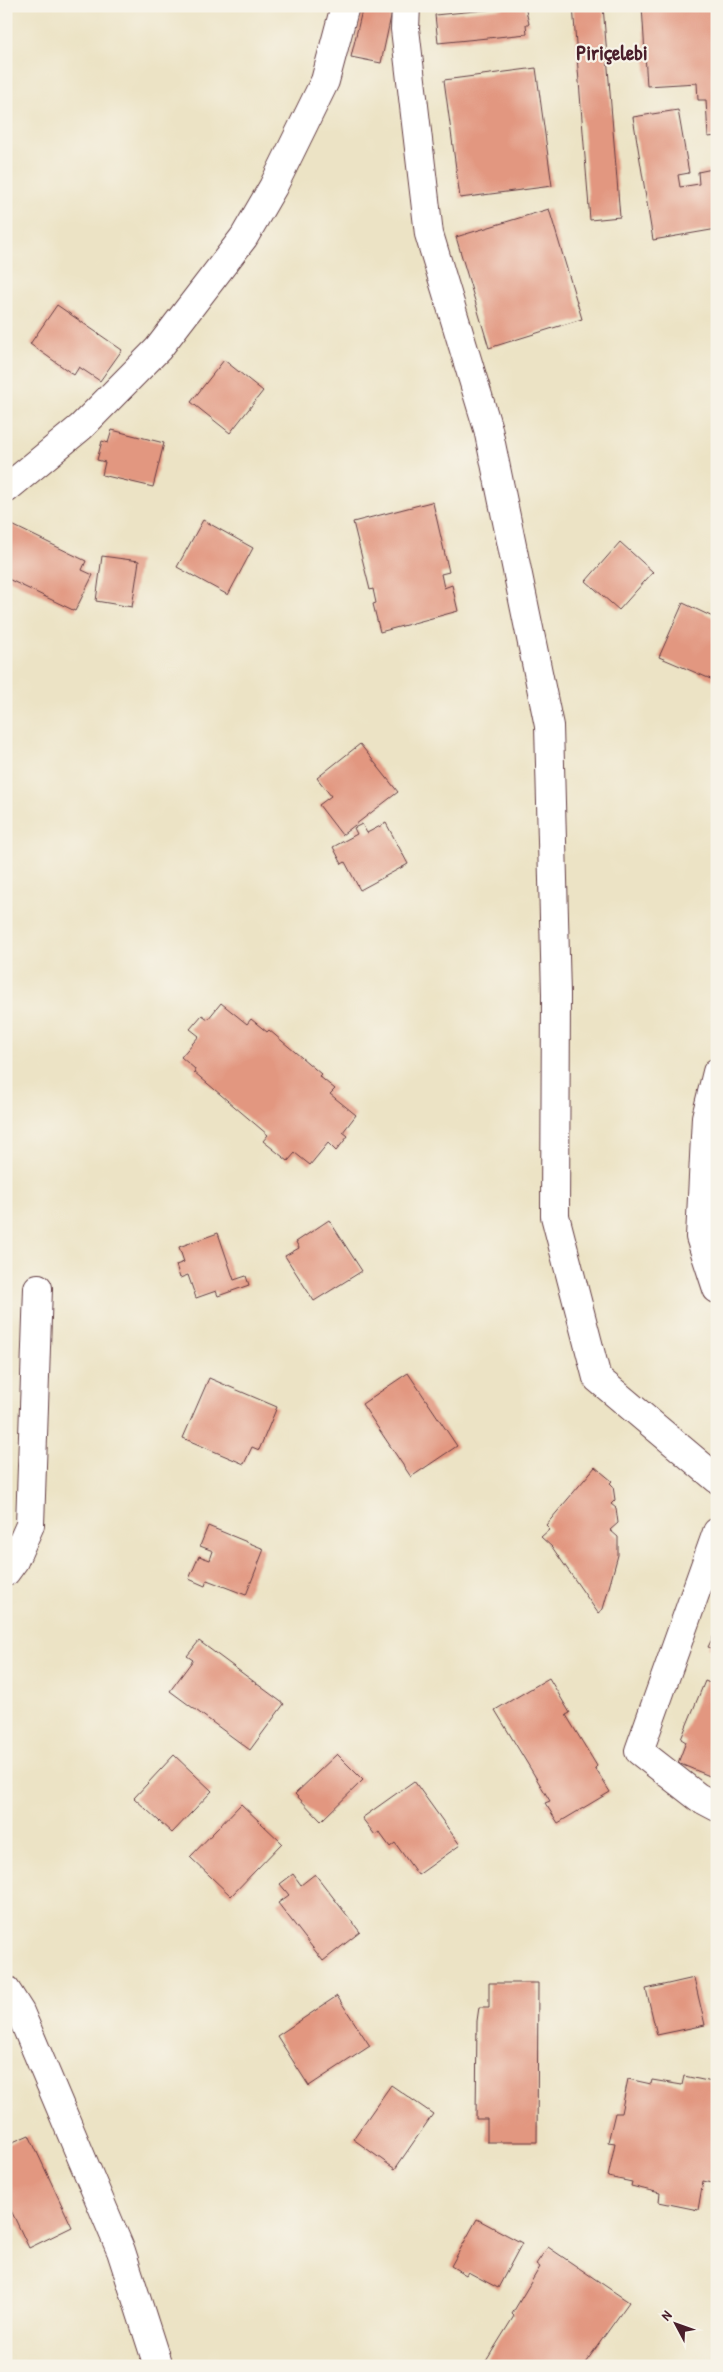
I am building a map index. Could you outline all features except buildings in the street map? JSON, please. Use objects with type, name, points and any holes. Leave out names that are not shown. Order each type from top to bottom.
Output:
[{"type":"street","points":[[6,489],[81,427],[158,349],[244,237],[273,187],[326,81],[345,6]]},
{"type":"street","points":[[406,6],[405,29],[429,234],[488,429],[549,726],[556,994],[556,1216],[597,1378],[717,1479]]},
{"type":"street","points":[[717,1072],[706,1117],[700,1237],[717,1289]]},
{"type":"street","points":[[6,1572],[14,1561],[30,1525],[38,1288]]},
{"type":"street","points":[[717,1532],[639,1750],[698,1797],[717,1807]]},
{"type":"street","points":[[6,1990],[20,2012],[121,2251],[158,2366]]},
{"type":"district","name":"Piriçelebi","points":[[612,52]]}]
